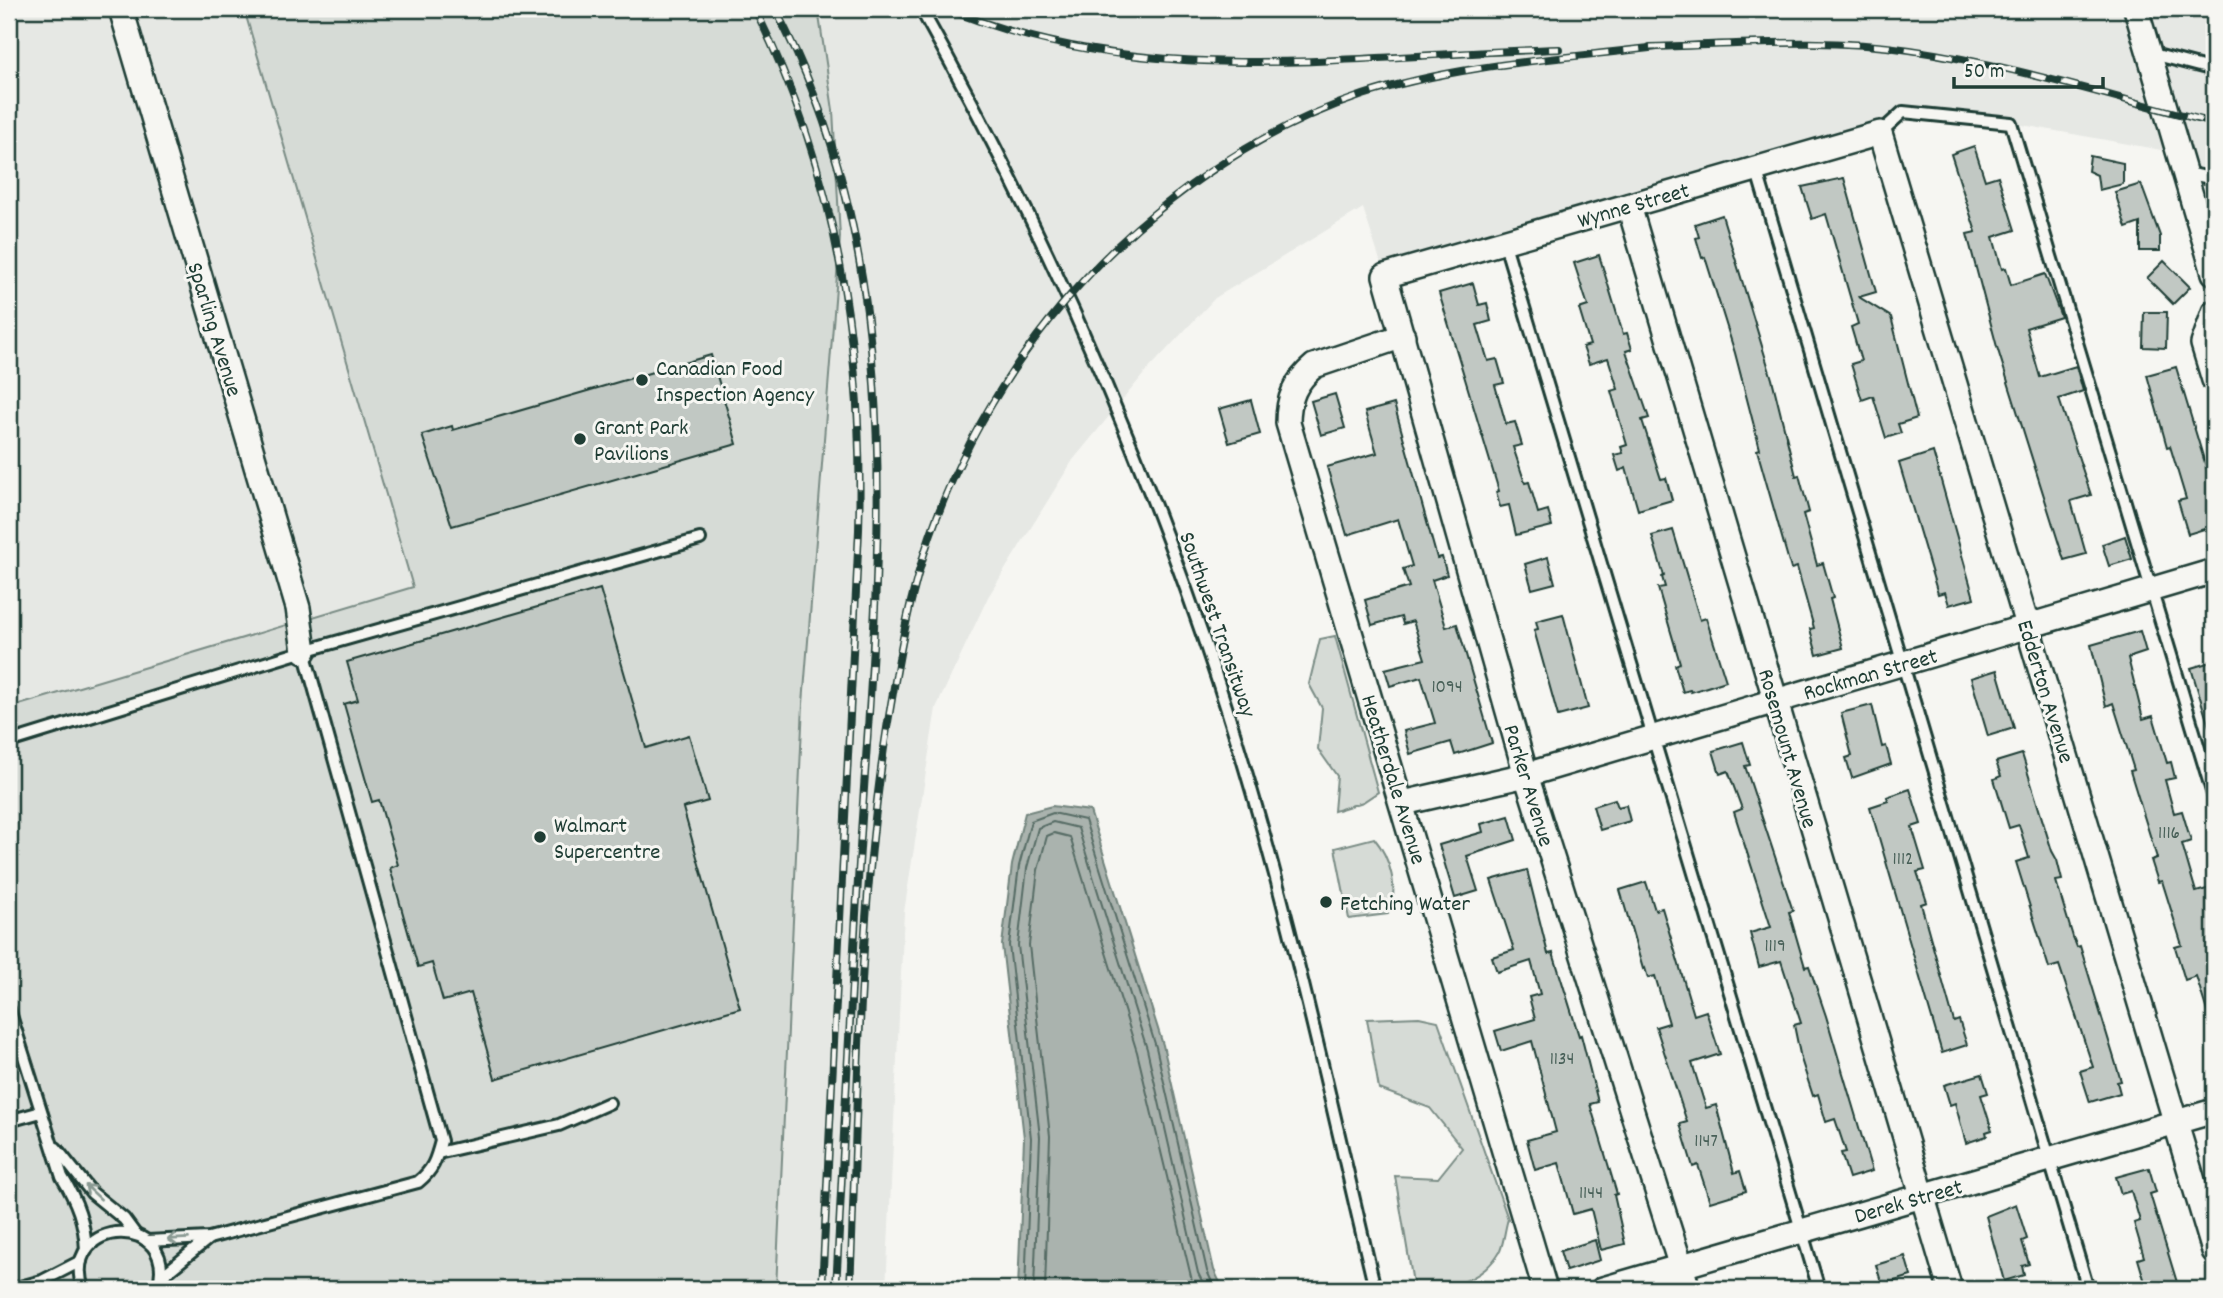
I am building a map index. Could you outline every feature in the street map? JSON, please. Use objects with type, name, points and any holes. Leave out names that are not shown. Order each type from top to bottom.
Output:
[{"type":"street","name":"Sparling Avenue","points":[[121,9],[298,608],[304,651]]},
{"type":"street","points":[[2136,9],[2214,274]]},
{"type":"street","name":"Wynne Street","points":[[1385,276],[1880,133]]},
{"type":"street","name":"Edderton Avenue","points":[[1880,133],[2214,1251]]},
{"type":"street","name":"Rosemount Avenue","points":[[1629,206],[1950,1289]]},
{"type":"street","name":"Parker Avenue","points":[[1385,276],[1526,775],[1685,1278]]},
{"type":"street","points":[[2214,312],[2203,344],[2214,380]]},
{"type":"street","name":"Heatherdale Avenue","points":[[1403,336],[1314,366],[1303,376],[1291,394],[1288,423],[1403,803],[1545,1289]]},
{"type":"street","name":"Rockman Street","points":[[1403,803],[1526,775],[2214,570]]},
{"type":"street","name":"Derek Street","points":[[1603,1289],[1685,1278],[1802,1232],[2214,1111]]},
{"type":"lane","name":"Southwest Transitway","points":[[921,9],[1001,155],[1061,280],[1119,414],[1192,603],[1261,825],[1375,1289]]},
{"type":"lane","points":[[2149,53],[2214,70]]},
{"type":"lane","points":[[1880,133],[1903,112],[2011,123],[2214,798]]},
{"type":"lane","points":[[1756,169],[2088,1289]]},
{"type":"lane","points":[[2183,172],[2214,179]]},
{"type":"lane","points":[[1504,241],[1819,1289]]},
{"type":"lane","points":[[9,742],[304,651],[700,539]]},
{"type":"lane","points":[[147,1241],[209,1238],[418,1182],[433,1169],[441,1142],[304,651]]},
{"type":"lane","points":[[9,1009],[62,1177],[74,1196],[85,1230],[79,1274],[83,1289]]},
{"type":"lane","points":[[438,1153],[559,1125],[609,1103]]},
{"type":"lane","points":[[9,1121],[41,1112]]},
{"type":"lane","points":[[54,1146],[92,1193],[124,1219],[135,1234],[147,1241],[156,1251],[161,1277],[158,1289]]},
{"type":"lane","points":[[13,1289],[42,1281],[83,1256],[96,1239],[108,1233],[135,1234]]},
{"type":"lane","points":[[161,1277],[209,1238]]},
{"type":"shaded area","points":[[9,9],[244,9],[413,588],[9,708]]},
{"type":"shaded area","name":"Grant Park Pavilions","points":[[244,9],[818,9],[833,110],[840,237],[803,704],[776,1289],[9,1289],[9,708],[413,587]]},
{"type":"shaded area","points":[[818,9],[2125,9],[2167,151],[2011,123],[1903,112],[1880,133],[1385,276],[1363,208],[1215,298],[1143,375],[1073,460],[988,597],[936,708],[904,912],[886,1289],[776,1289],[803,704],[840,237],[833,110]]},
{"type":"shaded area","points":[[2136,9],[2214,9],[2214,179],[2183,172]]},
{"type":"shaded area","points":[[1335,636],[1378,792],[1363,802],[1334,811],[1337,776],[1318,749],[1322,708],[1309,684],[1320,639]]},
{"type":"shaded area","points":[[1374,838],[1385,855],[1392,874],[1392,905],[1388,914],[1349,919],[1335,848]]},
{"type":"shaded area","points":[[1419,1017],[1438,1021],[1508,1219],[1500,1251],[1484,1270],[1463,1282],[1439,1288],[1414,1289],[1395,1176],[1438,1178],[1462,1148],[1430,1108],[1379,1089],[1367,1019]]},
{"type":"water","points":[[1052,806],[1090,811],[1163,1045],[1214,1270],[1223,1289],[1018,1289],[1024,1138],[1002,945],[1012,865],[1025,813]]},
{"type":"building","points":[[1974,146],[1985,180],[1998,176],[2015,230],[1993,237],[2002,269],[2006,268],[2011,285],[2045,274],[2061,317],[2026,328],[2040,377],[2076,366],[2083,391],[2059,399],[2091,495],[2071,501],[2086,554],[2064,560],[1997,347],[1967,234],[1976,232],[1951,154]]},
{"type":"building","points":[[2090,156],[2123,163],[2123,184],[2099,190],[2097,175],[2088,171]]},
{"type":"building","points":[[1844,178],[1876,292],[1859,297],[1891,317],[1917,418],[1898,424],[1901,433],[1886,438],[1873,396],[1862,400],[1851,364],[1861,361],[1851,327],[1858,324],[1826,214],[1812,219],[1802,187]]},
{"type":"building","points":[[2141,184],[2160,236],[2160,251],[2140,251],[2140,223],[2126,228],[2115,192]]},
{"type":"building","points":[[1722,215],[1772,379],[1796,476],[1799,475],[1809,512],[1803,514],[1817,565],[1823,563],[1833,598],[1830,599],[1843,648],[1817,655],[1810,629],[1814,628],[1797,567],[1791,569],[1757,450],[1760,449],[1735,353],[1705,257],[1702,258],[1696,238],[1699,237],[1695,224]]},
{"type":"building","points":[[1599,255],[1623,334],[1627,333],[1632,349],[1626,351],[1649,418],[1642,420],[1661,479],[1666,478],[1672,500],[1638,510],[1626,468],[1619,471],[1614,455],[1623,453],[1621,447],[1627,445],[1611,391],[1618,389],[1608,358],[1589,364],[1583,347],[1590,345],[1579,309],[1588,306],[1574,263]]},
{"type":"building","points":[[2164,261],[2190,287],[2173,304],[2147,278]]},
{"type":"building","points":[[1473,283],[1479,305],[1487,303],[1491,321],[1477,325],[1488,361],[1497,359],[1504,383],[1495,385],[1506,424],[1515,422],[1522,445],[1513,447],[1525,483],[1529,482],[1538,513],[1548,510],[1552,526],[1516,535],[1509,505],[1500,507],[1496,492],[1499,491],[1439,293]]},
{"type":"building","points":[[2144,312],[2167,312],[2166,348],[2143,347]]},
{"type":"building","name":"Grant Park Pavilions","points":[[711,355],[737,444],[452,526],[422,435],[452,426],[453,430]]},
{"type":"building","points":[[2176,367],[2214,493],[2214,526],[2188,534],[2178,501],[2186,499],[2170,446],[2167,447],[2147,375]]},
{"type":"building","points":[[1335,394],[1345,428],[1321,435],[1311,401]]},
{"type":"building","points":[[1251,400],[1260,434],[1229,443],[1219,409]]},
{"type":"building","points":[[1394,404],[1437,558],[1442,557],[1447,575],[1432,580],[1446,627],[1457,624],[1492,743],[1455,755],[1451,742],[1410,754],[1404,731],[1435,723],[1421,677],[1390,686],[1385,669],[1425,659],[1413,621],[1403,624],[1401,617],[1372,625],[1365,600],[1409,587],[1403,569],[1412,566],[1398,519],[1347,535],[1327,467],[1377,453],[1365,412]]},
{"type":"building","points":[[1933,452],[1974,598],[1949,605],[1945,592],[1938,594],[1899,463]]},
{"type":"building","points":[[1673,530],[1700,620],[1706,618],[1726,681],[1691,692],[1683,692],[1675,665],[1680,663],[1658,588],[1665,587],[1664,576],[1652,536]]},
{"type":"building","points":[[2125,536],[2132,559],[2109,566],[2102,544]]},
{"type":"building","points":[[1548,557],[1555,583],[1532,589],[1525,564]]},
{"type":"building","name":"Walmart Supercentre","points":[[600,589],[646,748],[689,735],[708,801],[683,808],[740,1008],[495,1079],[471,993],[443,1001],[432,963],[418,967],[390,868],[398,865],[379,800],[372,802],[344,704],[358,700],[347,662]]},
{"type":"building","points":[[1563,614],[1588,708],[1558,716],[1534,630],[1538,629],[1536,621]]},
{"type":"building","points":[[2140,631],[2146,652],[2128,658],[2143,719],[2153,716],[2167,763],[2171,762],[2175,778],[2165,780],[2174,813],[2182,811],[2191,841],[2182,844],[2196,892],[2214,887],[2214,1023],[2211,1024],[2196,976],[2185,980],[2175,947],[2182,945],[2162,881],[2158,882],[2151,860],[2157,858],[2130,771],[2134,770],[2113,703],[2106,706],[2091,645]]},
{"type":"building","points":[[2214,661],[2214,730],[2210,730],[2191,668]]},
{"type":"building","points":[[1997,670],[2014,728],[1988,736],[1971,678]]},
{"type":"building","points":[[1872,705],[1882,747],[1886,746],[1891,764],[1852,778],[1846,758],[1852,756],[1841,713]]},
{"type":"building","points":[[1743,742],[1750,765],[1745,766],[1793,911],[1789,912],[1805,967],[1809,966],[1826,1016],[1872,1171],[1849,1178],[1841,1153],[1846,1152],[1835,1119],[1826,1122],[1818,1094],[1813,1096],[1801,1059],[1794,1025],[1801,1023],[1781,961],[1759,967],[1750,933],[1771,927],[1734,812],[1742,809],[1728,771],[1720,774],[1713,751]]},
{"type":"building","points":[[2022,754],[2057,860],[2062,880],[2056,881],[2073,937],[2077,947],[2080,946],[2121,1081],[2117,1082],[2120,1093],[2090,1102],[2080,1071],[2093,1067],[2059,965],[2049,968],[2016,862],[2029,858],[2019,825],[2009,828],[1994,779],[2001,776],[1996,762]]},
{"type":"building","points":[[1910,789],[1921,824],[1912,827],[1925,870],[1917,872],[1927,902],[1921,904],[1954,1022],[1959,1020],[1967,1045],[1942,1053],[1870,807],[1888,801],[1887,797]]},
{"type":"building","points":[[1615,799],[1618,807],[1626,805],[1630,821],[1600,830],[1593,806]]},
{"type":"building","points":[[1509,816],[1516,840],[1467,856],[1478,891],[1455,898],[1439,845],[1483,832],[1481,824]]},
{"type":"building","points":[[1527,870],[1548,954],[1553,953],[1579,1036],[1581,1035],[1598,1102],[1590,1104],[1617,1194],[1614,1195],[1625,1244],[1601,1250],[1591,1209],[1573,1214],[1559,1163],[1535,1170],[1527,1140],[1556,1132],[1532,1041],[1501,1051],[1495,1031],[1535,1019],[1529,997],[1540,994],[1531,961],[1497,972],[1492,957],[1514,950],[1491,880]]},
{"type":"building","points":[[1646,882],[1655,910],[1662,908],[1694,1015],[1706,1011],[1720,1054],[1692,1063],[1706,1108],[1716,1105],[1734,1173],[1740,1171],[1746,1191],[1710,1202],[1698,1165],[1693,1167],[1680,1124],[1687,1122],[1656,1027],[1669,1023],[1655,976],[1648,978],[1645,968],[1643,969],[1620,890]]},
{"type":"building","points":[[1982,1074],[1988,1093],[1981,1095],[1992,1130],[1986,1132],[1987,1136],[1966,1143],[1955,1103],[1950,1105],[1944,1085]]},
{"type":"building","points":[[2149,1168],[2156,1192],[2150,1194],[2179,1289],[2147,1289],[2138,1259],[2144,1257],[2134,1223],[2140,1221],[2131,1191],[2121,1194],[2116,1177]]},
{"type":"building","points":[[2016,1204],[2027,1239],[2022,1241],[2029,1264],[2022,1266],[2024,1275],[2004,1281],[1986,1216]]},
{"type":"building","points":[[1595,1240],[1600,1260],[1566,1271],[1560,1251]]},
{"type":"building","points":[[1905,1256],[1911,1276],[1882,1285],[1876,1265]]},
{"type":"railway","points":[[755,9],[807,134],[825,198],[840,263],[850,328],[856,395],[859,530],[822,1289]]},
{"type":"railway","points":[[775,9],[818,107],[848,207],[867,309],[876,413],[878,518],[874,623],[836,1289]]},
{"type":"railway","points":[[948,9],[1022,35],[1097,51],[1173,59],[1327,61],[1559,49]]},
{"type":"railway","points":[[1650,47],[1812,43],[1910,50],[2025,73],[2214,123]]},
{"type":"railway","points":[[850,1289],[870,867],[877,798],[895,679],[910,607],[930,536],[967,450],[1014,369],[1071,294],[1137,228],[1189,187],[1243,150],[1301,119],[1363,95],[1435,76],[1509,64],[1657,47]]},
{"type":"place","name":"Canadian Food Inspection Agency","points":[[642,380]]},
{"type":"place","name":"Grant Park Pavilions","points":[[580,439]]},
{"type":"place","name":"Walmart Supercentre","points":[[540,837]]},
{"type":"place","name":"Fetching Water","points":[[1326,902]]}]
